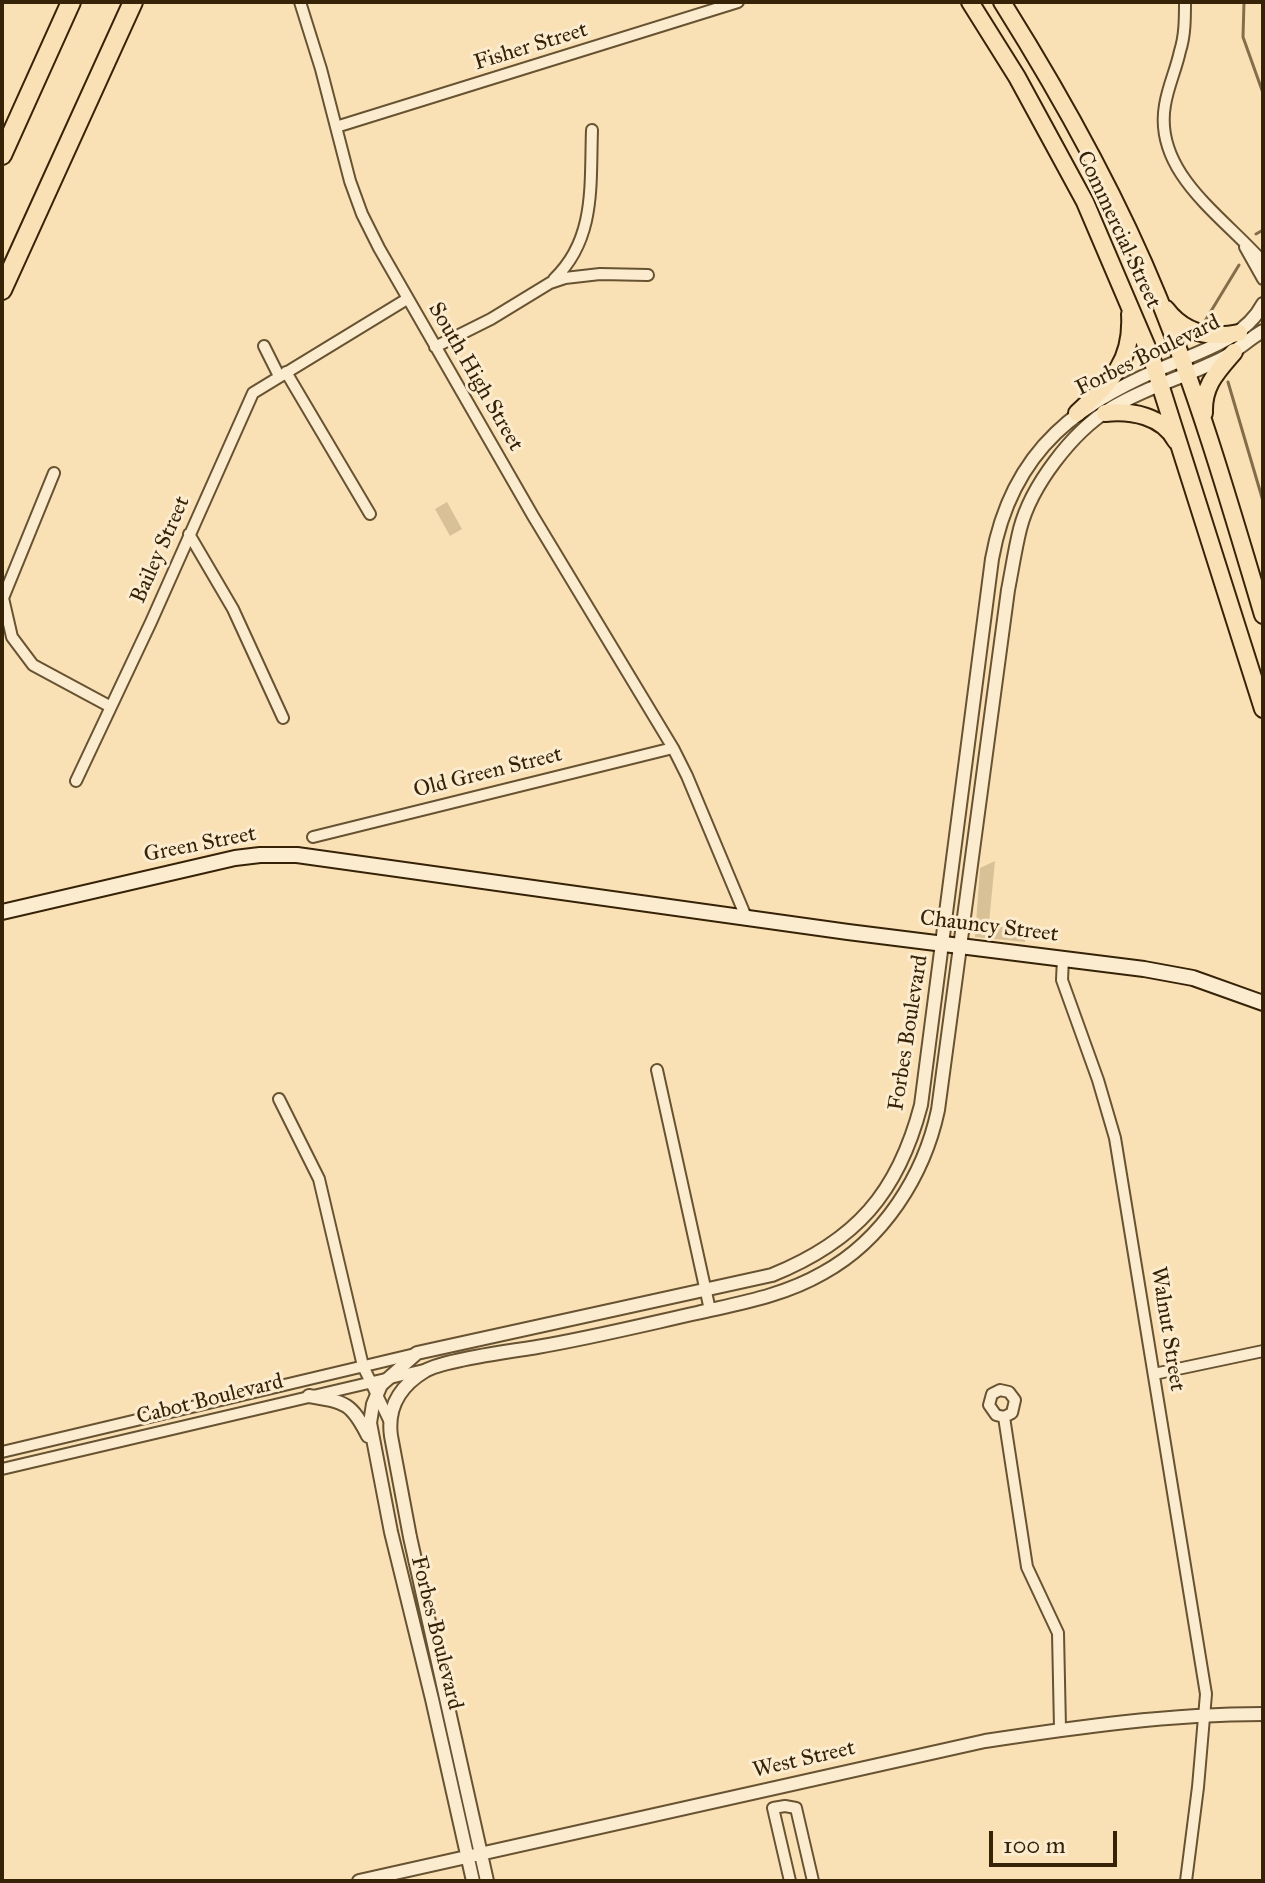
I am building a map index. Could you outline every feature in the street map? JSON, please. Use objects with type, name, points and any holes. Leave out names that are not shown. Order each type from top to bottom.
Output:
[{"type":"highway","points":[[2,155],[71,2]]},
{"type":"highway","points":[[2,290],[133,2]]},
{"type":"highway","name":"Commercial Street","points":[[970,2],[1017,77],[1085,202],[1129,305],[1158,377],[1263,709]]},
{"type":"highway","name":"Commercial Street","points":[[1002,2],[1054,86],[1098,170],[1160,302],[1221,478],[1263,615]]},
{"type":"highway","points":[[1160,302],[1174,320],[1190,330],[1211,336],[1239,333]]},
{"type":"highway","points":[[1077,413],[1116,374],[1126,356],[1130,335],[1129,305]]},
{"type":"highway","points":[[1204,427],[1203,398],[1206,390],[1214,375],[1234,352]]},
{"type":"highway","points":[[1105,413],[1128,411],[1148,417],[1173,435],[1183,454]]},
{"type":"main road","name":"Green Street","points":[[2,912],[171,871],[260,855],[307,856],[457,876]]},
{"type":"main road","name":"Chauncy Street","points":[[457,876],[1167,973],[1263,995]]},
{"type":"main road","name":"Chauncy Street","points":[[1225,988],[1263,1003]]},
{"type":"street","name":"South High Street","points":[[300,2],[362,214],[407,299],[673,748]]},
{"type":"street","name":"Fisher Street","points":[[336,127],[738,2]]},
{"type":"street","points":[[1185,2],[1181,50],[1164,109],[1167,143],[1179,173],[1263,262]]},
{"type":"street","points":[[435,347],[491,319],[550,283],[569,265],[587,221],[592,130]]},
{"type":"street","points":[[1243,242],[1263,279]]},
{"type":"street","points":[[550,283],[591,274],[648,275]]},
{"type":"street","name":"Bailey Street","points":[[76,781],[253,393],[407,299]]},
{"type":"street","name":"Forbes Boulevard","points":[[1183,367],[1239,333],[1263,304]]},
{"type":"street","name":"Forbes Boulevard","points":[[487,1881],[474,1855],[391,1532],[370,1423],[376,1394],[387,1378],[417,1353],[706,1292],[772,1275],[817,1255],[858,1223],[882,1195],[910,1143],[921,1105],[996,536],[1010,499],[1031,462],[1061,426],[1077,413],[1119,387],[1234,352],[1263,331]]},
{"type":"street","points":[[264,346],[370,514]]},
{"type":"street","name":"Forbes Boulevard","points":[[389,1420],[399,1393],[428,1369],[502,1352],[579,1340],[767,1297],[827,1271],[856,1250],[901,1200],[924,1156],[936,1120],[1008,590],[1020,529],[1026,511],[1055,462],[1080,433],[1158,377]]},
{"type":"street","points":[[54,473],[3,598],[12,637],[33,665],[111,707]]},
{"type":"street","points":[[189,534],[233,609],[283,718]]},
{"type":"street","points":[[673,748],[746,917]]},
{"type":"street","name":"Old Green Street","points":[[313,837],[673,748]]},
{"type":"street","name":"Walnut Street","points":[[1063,958],[1062,980],[1115,1138],[1206,1694],[1186,1881]]},
{"type":"street","points":[[657,1070],[710,1310]]},
{"type":"street","points":[[279,1099],[309,1154],[321,1187],[363,1366],[376,1394]]},
{"type":"street","points":[[1154,1374],[1263,1351]]},
{"type":"street","name":"Cabot Boulevard","points":[[2,1452],[417,1353]]},
{"type":"street","name":"Cabot Boulevard","points":[[2,1469],[428,1369]]},
{"type":"street","name":"Forbes Boulevard","points":[[376,1394],[389,1420],[474,1855],[473,1881]]},
{"type":"street","points":[[309,1396],[335,1400],[353,1410],[374,1447]]},
{"type":"street","points":[[1004,1417],[1027,1567],[1058,1633],[1060,1728]]},
{"type":"street","name":"West Street","points":[[359,1881],[914,1755],[1060,1728],[1205,1714],[1263,1714]]},
{"type":"street","points":[[768,1788],[790,1881]]},
{"type":"street","points":[[773,1808],[796,1808],[813,1881]]},
{"type":"shaded area","points":[[447,502],[462,529],[450,536],[435,509]]},
{"type":"shaded area","points":[[995,861],[989,923],[1024,934],[1025,942],[975,937],[980,868]]},
{"type":"waterway","points":[[1244,2],[1243,37],[1263,93]]},
{"type":"waterway","points":[[1256,234],[1263,230]]},
{"type":"waterway","points":[[1205,321],[1239,265]]},
{"type":"waterway","points":[[1228,382],[1263,501]]}]
